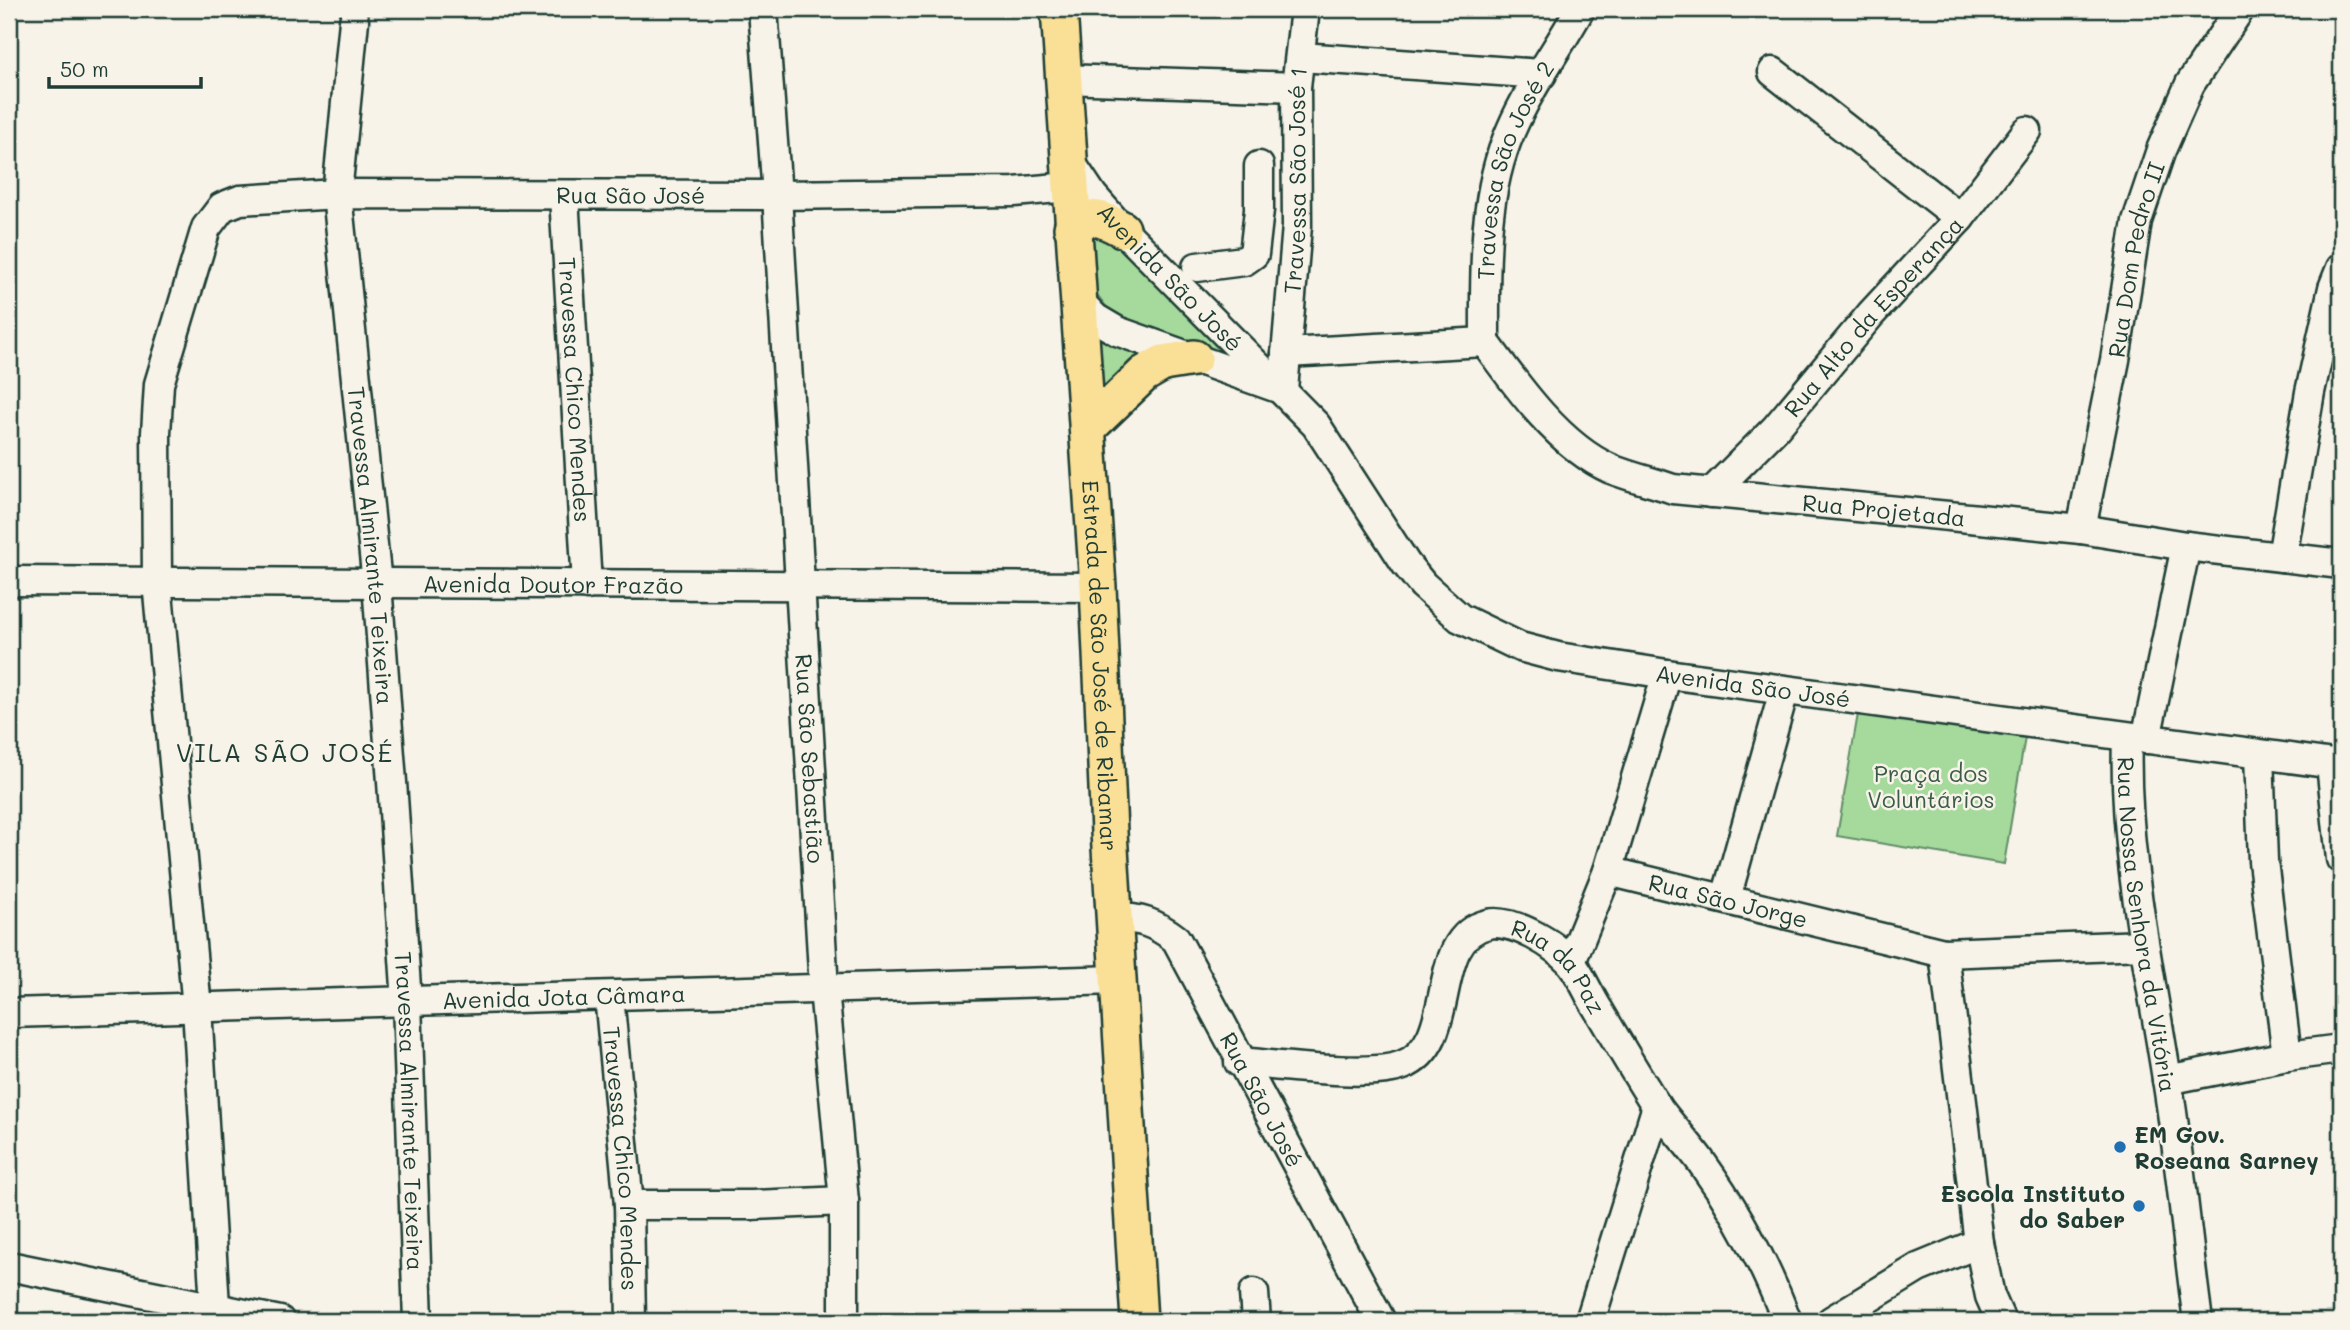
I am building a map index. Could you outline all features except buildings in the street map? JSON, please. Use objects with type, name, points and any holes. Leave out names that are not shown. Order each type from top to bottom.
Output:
[{"type":"main road","name":"Estrada de São José de Ribamar","points":[[1059,9],[1076,298],[1098,587],[1139,1321]]},
{"type":"main road","points":[[1072,228],[1087,217],[1096,217],[1122,229]]},
{"type":"main road","points":[[1088,428],[1144,374],[1163,363],[1194,358]]},
{"type":"street","name":"Rua São Sebastião","points":[[763,9],[777,195],[824,989],[844,1201],[845,1321]]},
{"type":"street","name":"Travessa São José 1","points":[[1283,390],[1297,212],[1296,87],[1305,9]]},
{"type":"street","name":"Travessa São José 2","points":[[1485,342],[1489,221],[1501,157],[1511,129],[1580,9]]},
{"type":"street","name":"Rua Dom Pedro II","points":[[2081,529],[2115,360],[2137,221],[2161,150],[2190,84],[2240,9]]},
{"type":"street","name":"Travessa Almirante Teixeira","points":[[354,21],[337,194],[377,584],[407,1002],[418,1321]]},
{"type":"street","points":[[1301,57],[1542,74]]},
{"type":"street","points":[[1773,72],[1960,218]]},
{"type":"street","points":[[1063,79],[1296,87]]},
{"type":"street","name":"Rua Alto da Esperança","points":[[1711,493],[1775,429],[1871,314],[1960,218],[2026,131]]},
{"type":"street","points":[[1197,267],[1250,258],[1254,254],[1259,210],[1259,166]]},
{"type":"street","name":"Rua São José","points":[[158,582],[156,433],[159,384],[206,228],[222,207],[240,200],[337,194],[564,196],[1014,192],[1068,172]]},
{"type":"street","name":"Avenida São José","points":[[1068,172],[1283,390],[1328,441],[1414,575],[1460,618],[1520,647],[1559,657],[1784,691],[2336,765]]},
{"type":"street","name":"Travessa Chico Mendes","points":[[564,196],[587,585]]},
{"type":"street","points":[[1259,210],[1297,212]]},
{"type":"street","points":[[2282,557],[2310,392],[2338,282]]},
{"type":"street","name":"Avenida São José","points":[[1076,298],[1106,326],[1283,390]]},
{"type":"street","points":[[1286,352],[1485,342]]},
{"type":"street","name":"Rua Projetada","points":[[1485,342],[1523,395],[1567,439],[1609,468],[1673,489],[2081,529],[2186,546],[2341,564]]},
{"type":"street","name":"Rua Nossa Senhora da Vitória","points":[[2186,546],[2136,738],[2125,796],[2143,945],[2167,1080],[2198,1321]]},
{"type":"street","name":"Avenida Doutor Frazão","points":[[9,581],[1098,587]]},
{"type":"street","points":[[158,582],[197,1008],[215,1306]]},
{"type":"street","points":[[1571,962],[1608,872],[1667,674]]},
{"type":"street","points":[[1726,898],[1784,691]]},
{"type":"street","points":[[2259,755],[2263,861],[2287,1056]]},
{"type":"street","points":[[2336,765],[2341,859]]},
{"type":"street","name":"Rua São Jorge","points":[[1608,872],[1726,898],[1944,953],[2143,945]]},
{"type":"street","name":"Rua São José","points":[[1115,918],[1137,918],[1156,923],[1176,939],[1239,1062],[1381,1321]]},
{"type":"street","name":"Rua da Paz","points":[[1239,1062],[1350,1070],[1401,1066],[1420,1056],[1433,1038],[1455,949],[1471,933],[1488,923],[1508,925],[1539,937],[1571,962],[1657,1106],[1701,1160],[1740,1219],[1768,1272],[1787,1321]]},
{"type":"street","points":[[1944,953],[1979,1243],[1990,1296],[2001,1321]]},
{"type":"street","name":"Avenida Jota Câmara","points":[[9,1013],[1118,980]]},
{"type":"street","name":"Travessa Chico Mendes","points":[[608,996],[629,1205],[631,1321]]},
{"type":"street","points":[[2167,1080],[2287,1056],[2341,1049]]},
{"type":"street","points":[[1590,1321],[1657,1106]]},
{"type":"street","points":[[629,1205],[752,1205],[844,1201]]},
{"type":"street","points":[[1831,1321],[1918,1268],[1979,1243]]},
{"type":"street","points":[[9,1266],[280,1321]]},
{"type":"street","points":[[1254,1293],[1256,1321]]},
{"type":"green space","points":[[1110,235],[1234,361],[1115,318],[1095,292],[1090,240]]},
{"type":"green space","points":[[1095,335],[1158,355],[1100,402]]},
{"type":"green space","name":"Praça dos Voluntários","points":[[1859,708],[2025,737],[2004,864],[1837,836]]},
{"type":"place","name":"EM Gov. Roseana Sarney","points":[[2120,1147]]},
{"type":"place","name":"Escola Instituto do Saber","points":[[2139,1206]]},
{"type":"district","name":"VILA SÃO JOSÉ","points":[[285,752]]}]
